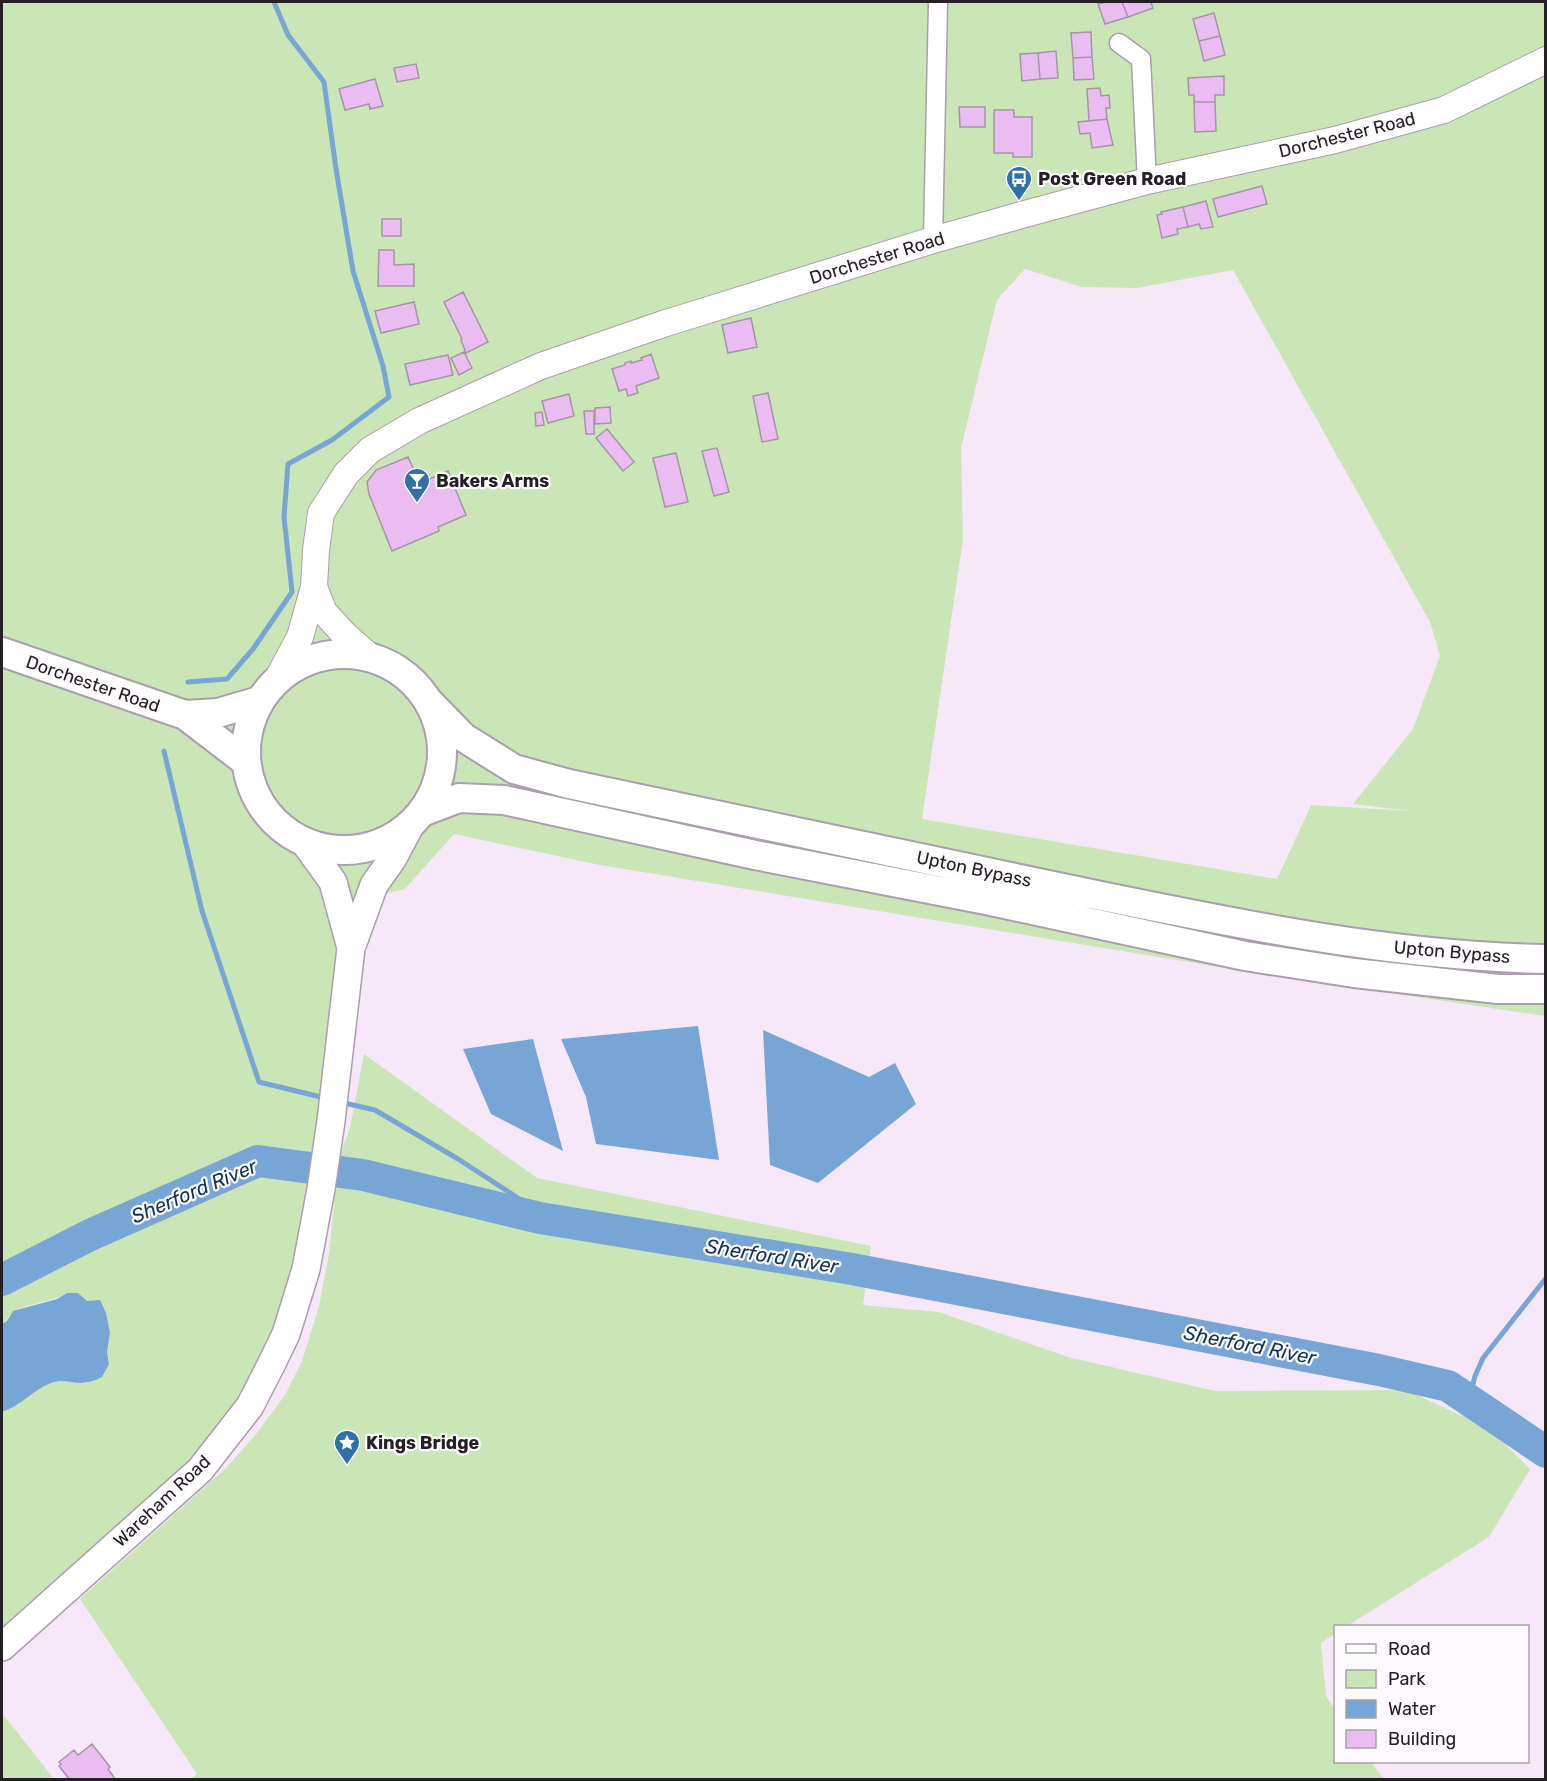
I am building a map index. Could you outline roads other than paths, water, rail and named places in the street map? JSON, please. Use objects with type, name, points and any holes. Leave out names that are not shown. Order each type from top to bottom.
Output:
[{"type":"highway","name":"Dorchester Road","points":[[2,652],[185,716],[245,761]]},
{"type":"highway","points":[[337,654],[370,657],[393,667],[413,682],[429,702],[438,724],[442,747],[441,770],[434,792],[416,819],[388,841],[368,848],[336,850],[305,843],[282,829],[264,810],[251,787],[245,761],[247,730],[259,701],[278,678],[305,661],[337,654]]},
{"type":"highway","name":"Dorchester Road","points":[[185,716],[218,713],[259,701]]},
{"type":"highway","name":"Upton Bypass","points":[[429,702],[463,737],[514,769],[569,784],[1254,928],[1378,945],[1545,959]]},
{"type":"highway","name":"Upton Bypass","points":[[416,819],[459,798],[504,800],[755,855],[986,900],[1245,956],[1354,973],[1498,989],[1545,989]]},
{"type":"main road","name":"Dorchester Road","points":[[278,678],[300,637],[314,587],[321,513],[346,474],[370,450],[419,421],[541,366],[663,324],[933,240],[1147,181],[1335,140],[1444,110],[1545,60]]},
{"type":"main road","name":"Dorchester Road","points":[[314,587],[324,612],[370,657]]},
{"type":"main road","points":[[351,948],[374,885],[416,819]]},
{"type":"main road","points":[[305,843],[333,882],[351,948]]},
{"type":"main road","name":"Wareham Road","points":[[2,1647],[200,1470],[250,1406],[286,1334],[306,1269],[321,1189],[351,948]]},
{"type":"street","points":[[933,240],[938,2]]},
{"type":"street","points":[[1119,43],[1141,59],[1147,181]]},
{"type":"water","points":[[698,1026],[719,1160],[596,1144],[586,1097],[561,1039]]},
{"type":"water","points":[[763,1030],[869,1077],[895,1063],[916,1104],[818,1183],[770,1165]]},
{"type":"water","points":[[533,1039],[563,1151],[491,1114],[463,1049]]},
{"type":"water","points":[[67,1293],[78,1293],[87,1301],[100,1300],[106,1313],[110,1333],[107,1352],[109,1364],[102,1377],[84,1383],[61,1381],[51,1383],[2,1412],[2,1324],[7,1321],[13,1311],[57,1299]]},
{"type":"waterway","points":[[188,682],[227,679],[253,649],[292,592],[284,517],[288,464],[332,440],[389,397],[383,366],[353,271],[324,82],[288,35],[274,2]]},
{"type":"waterway","points":[[164,751],[202,911],[259,1082],[325,1098]]},
{"type":"waterway","points":[[340,1102],[375,1110],[515,1196],[540,1218]]},
{"type":"waterway","name":"Sherford River","points":[[2,1280],[90,1235],[258,1161],[363,1175],[540,1218],[852,1269],[1379,1370],[1448,1386],[1546,1452]]},
{"type":"waterway","points":[[1469,1400],[1475,1376],[1483,1358],[1546,1278]]},
{"type":"place","name":"Post Green Road","points":[[1019,202]]},
{"type":"place","name":"Bakers Arms","points":[[417,504]]},
{"type":"place","name":"Kings Bridge","points":[[347,1466]]}]
